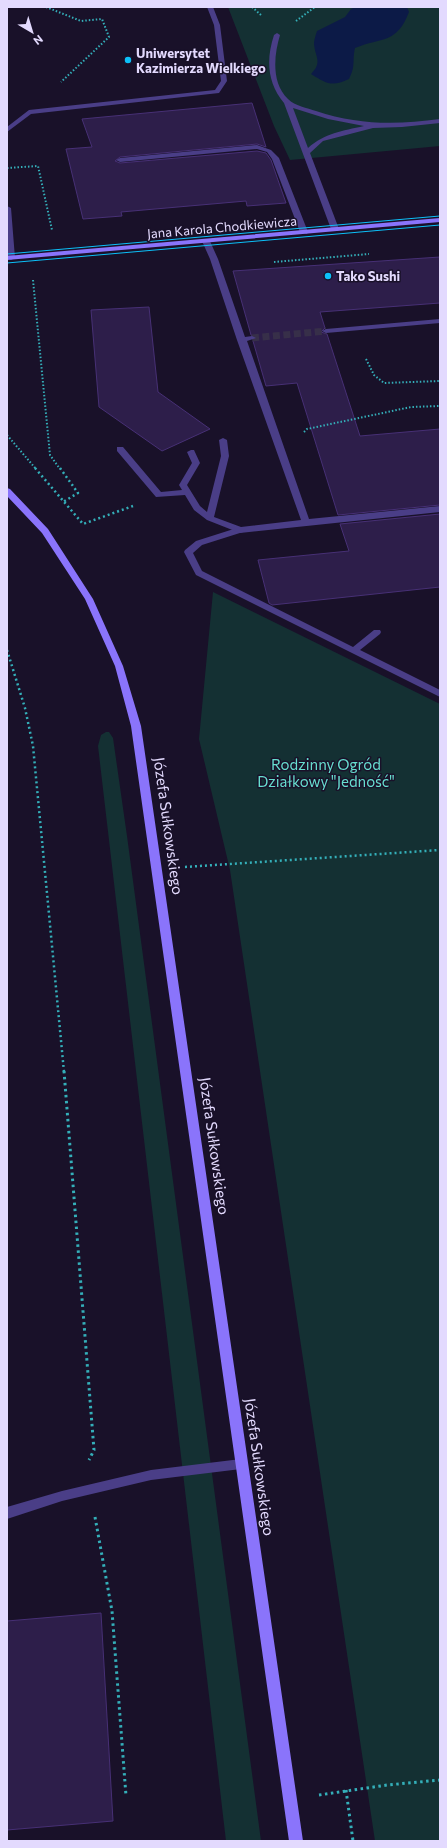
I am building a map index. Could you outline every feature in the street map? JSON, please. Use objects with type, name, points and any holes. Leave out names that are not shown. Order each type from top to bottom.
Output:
[{"type":"main road","name":"Jana Karola Chodkiewicza","points":[[9,258],[440,220]]},
{"type":"main road","name":"Józefa Sułkowskiego","points":[[7,491],[45,531],[89,598],[119,666],[136,726],[296,1841]]},
{"type":"street","points":[[7,130],[29,112],[217,92],[224,81],[217,25],[210,7]]},
{"type":"street","points":[[277,35],[272,48],[272,75],[280,93],[287,102],[335,229]]},
{"type":"street","points":[[287,102],[317,114],[378,126]]},
{"type":"street","points":[[306,153],[321,140],[331,136],[378,126],[440,121]]},
{"type":"street","points":[[120,160],[256,147],[269,151],[275,158],[304,232]]},
{"type":"street","points":[[7,208],[9,258]]},
{"type":"street","points":[[206,241],[214,259],[241,340],[306,522]]},
{"type":"street","points":[[326,332],[440,321]]},
{"type":"street","points":[[241,340],[252,338]]},
{"type":"street","points":[[210,518],[225,456],[223,440]]},
{"type":"street","points":[[120,449],[159,495],[187,492]]},
{"type":"street","points":[[191,452],[196,464],[183,485],[197,508],[210,518],[240,530]]},
{"type":"street","points":[[440,509],[240,530],[199,544],[188,552],[200,574],[440,694]]},
{"type":"street","points":[[353,651],[377,632]]},
{"type":"street","points":[[7,1513],[62,1496],[152,1475],[242,1464]]},
{"type":"path","points":[[29,112],[109,37],[102,19],[81,21],[46,7]]},
{"type":"path","points":[[7,168],[38,166],[53,232]]},
{"type":"path","points":[[33,280],[50,455],[78,493],[63,502]]},
{"type":"path","points":[[366,359],[374,375],[384,383],[440,381]]},
{"type":"path","points":[[302,433],[307,429],[410,407],[440,406]]},
{"type":"path","points":[[7,436],[83,524],[106,517],[159,495]]},
{"type":"path","points":[[7,650],[25,708],[33,746],[66,1096],[94,1450],[87,1464]]},
{"type":"path","points":[[157,869],[440,850]]},
{"type":"path","points":[[93,1512],[97,1522],[112,1611],[126,1796]]},
{"type":"path","points":[[290,1800],[346,1790],[440,1780]]},
{"type":"path","points":[[346,1790],[353,1841]]},
{"type":"green space","points":[[228,7],[440,7],[440,146],[290,160],[274,126]]},
{"type":"green space","name":"Rodzinny Ogród Działkowy \"Jedność\"","points":[[213,592],[440,704],[440,1841],[375,1841],[230,870],[199,739]]},
{"type":"green space","points":[[109,732],[113,738],[127,836],[261,1841],[226,1841],[98,746],[101,735]]},
{"type":"water","points":[[355,7],[407,7],[409,12],[399,30],[394,35],[355,48],[353,67],[349,79],[334,84],[321,80],[311,74],[317,66],[314,44],[317,31],[345,17],[351,9]]},
{"type":"building","points":[[252,103],[266,147],[257,144],[120,157],[115,161],[120,163],[257,151],[266,153],[271,160],[286,203],[247,206],[246,201],[121,212],[122,216],[83,219],[66,149],[92,147],[82,119]]},
{"type":"building","points":[[440,257],[440,303],[320,312],[325,328],[321,332],[327,334],[360,436],[440,429],[440,505],[338,515],[297,383],[266,386],[253,341],[257,338],[251,335],[233,271]]},
{"type":"building","points":[[149,307],[158,392],[210,429],[162,451],[99,407],[91,310]]},
{"type":"building","points":[[440,514],[440,587],[272,605],[269,603],[258,560],[349,551],[340,524]]},
{"type":"building","points":[[101,1613],[113,1821],[7,1830],[7,1621]]},
{"type":"tunnel","points":[[252,338],[326,331]]},
{"type":"tram line","points":[[7,254],[440,216]]},
{"type":"tram line","points":[[7,263],[440,225]]},
{"type":"place","name":"Uniwersytet Kazimierza Wielkiego","points":[[128,60]]},
{"type":"place","name":"Tako Sushi","points":[[328,276]]}]
